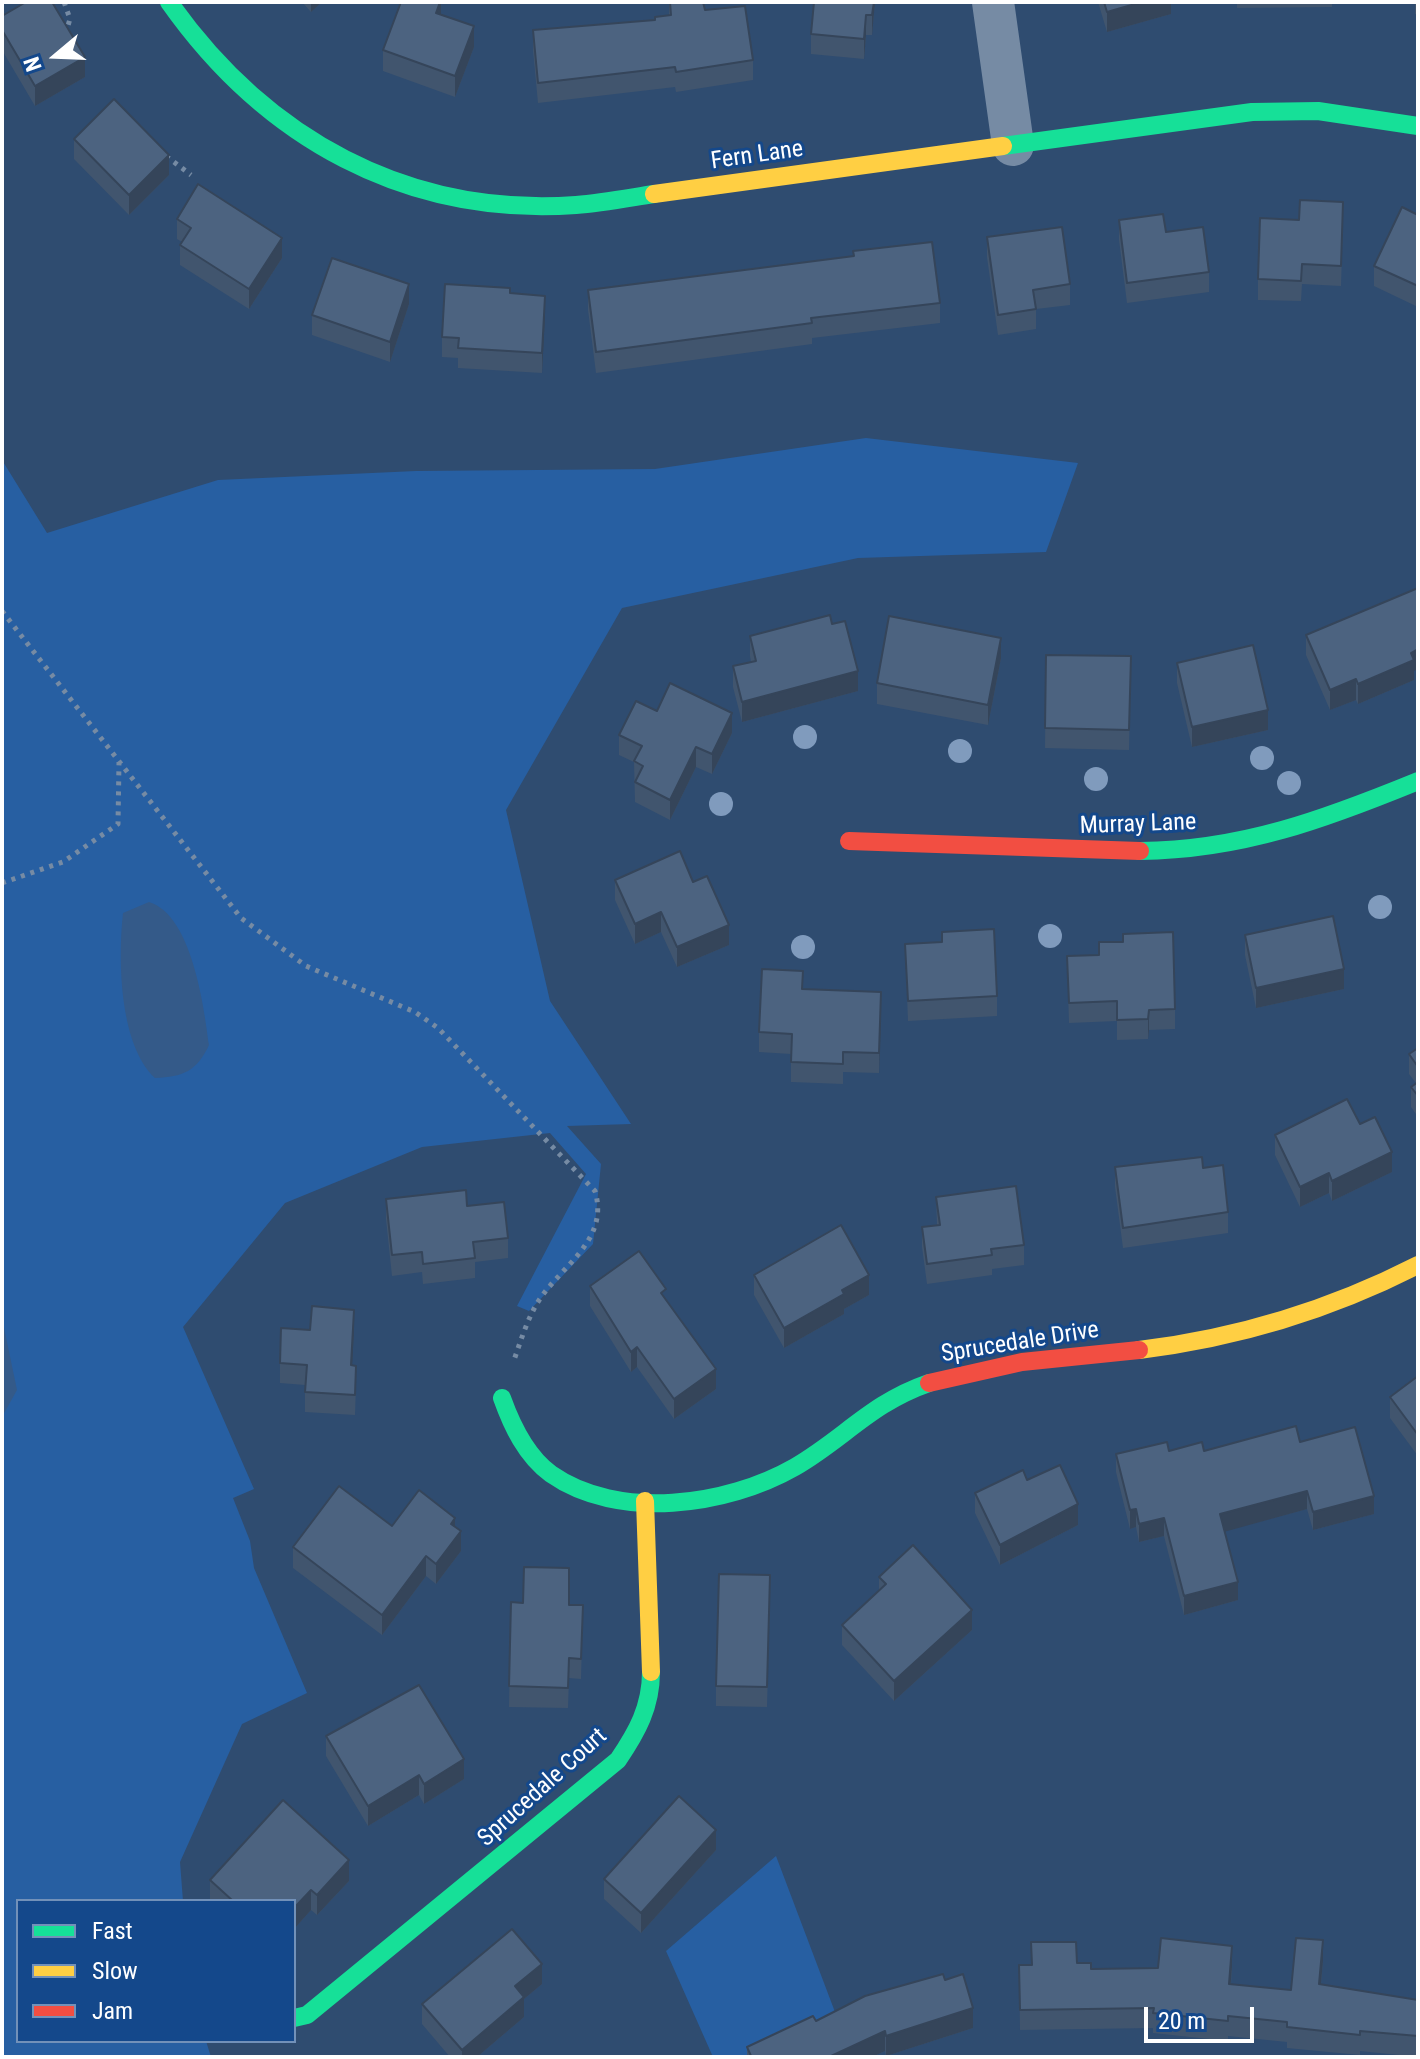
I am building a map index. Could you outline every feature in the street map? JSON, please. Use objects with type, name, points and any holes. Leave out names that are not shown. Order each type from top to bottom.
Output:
[{"type":"street","name":"Fern Lane","points":[[169,2],[187,30],[225,75],[272,116],[325,151],[381,177],[442,195],[508,205],[575,205],[1252,112],[1318,111],[1418,126]]},
{"type":"street","points":[[993,2],[1013,145]]},
{"type":"street","name":"Murray Lane","points":[[849,841],[1080,852],[1177,851],[1246,841],[1321,821],[1418,781]]},
{"type":"street","name":"Sprucedale Drive","points":[[502,1398],[512,1428],[530,1454],[552,1475],[584,1491],[645,1501],[696,1500],[753,1486],[786,1472],[877,1406],[922,1385],[1005,1366],[1224,1337],[1304,1316],[1365,1293],[1418,1265]]},
{"type":"street","name":"Sprucedale Court","points":[[296,2018],[307,2015],[330,1997],[618,1760],[640,1727],[651,1691],[645,1501]]},
{"type":"path","points":[[63,42],[70,19],[64,2]]},
{"type":"path","points":[[159,152],[191,175]]},
{"type":"path","points":[[3,613],[241,918],[306,966],[415,1012],[438,1028],[595,1191],[599,1206],[598,1225],[592,1238],[537,1304],[502,1398]]},
{"type":"path","points":[[2,883],[63,862],[118,824],[119,761]]},
{"type":"shaded area","points":[[866,438],[1078,463],[1046,552],[858,558],[622,608],[506,810],[550,1001],[631,1124],[567,1126],[601,1164],[593,1244],[529,1311],[517,1306],[586,1174],[550,1133],[422,1147],[285,1203],[183,1327],[254,1489],[233,1498],[250,1541],[254,1568],[307,1693],[242,1724],[180,1862],[183,1899],[16,1899],[16,2043],[207,2043],[211,2057],[2,2057],[2,460],[47,533],[218,480],[416,471],[655,469]]},
{"type":"shaded area","points":[[149,902],[164,910],[186,943],[204,1008],[209,1045],[188,1071],[155,1078],[134,1044],[121,976],[123,913]]},
{"type":"shaded area","points":[[2,1318],[17,1390],[2,1417]]},
{"type":"shaded area","points":[[776,1856],[852,2057],[713,2057],[666,1951]]},
{"type":"building","points":[[26,2],[52,2],[85,57],[35,86],[2,30],[2,16]]},
{"type":"building","points":[[401,2],[440,2],[436,13],[474,26],[455,76],[383,50]]},
{"type":"building","points":[[670,2],[703,2],[705,10],[745,6],[753,60],[676,72],[675,67],[538,83],[533,30],[655,20],[655,17],[671,15]]},
{"type":"building","points":[[814,2],[874,2],[872,15],[866,15],[864,39],[811,34]]},
{"type":"building","points":[[1104,2],[1142,2],[1107,12]]},
{"type":"building","points":[[114,99],[169,155],[129,195],[74,139]]},
{"type":"building","points":[[198,184],[282,238],[249,289],[180,245],[191,228],[177,219]]},
{"type":"building","points":[[1300,200],[1343,202],[1341,266],[1302,264],[1301,281],[1258,279],[1260,218],[1299,220]]},
{"type":"building","points":[[1402,207],[1418,215],[1418,286],[1374,266]]},
{"type":"building","points":[[1163,214],[1166,232],[1203,227],[1209,272],[1127,283],[1119,220]]},
{"type":"building","points":[[1062,227],[1070,284],[1033,290],[1036,309],[998,315],[987,237]]},
{"type":"building","points":[[932,242],[940,303],[811,318],[812,323],[596,352],[588,290],[854,256],[853,251]]},
{"type":"building","points":[[332,258],[409,284],[390,342],[312,315]]},
{"type":"building","points":[[445,284],[510,288],[510,293],[545,296],[542,353],[458,348],[459,338],[442,337]]},
{"type":"building","points":[[1418,588],[1418,649],[1411,653],[1414,660],[1358,684],[1356,679],[1330,690],[1306,635]]},
{"type":"building","points":[[830,615],[832,624],[845,621],[858,671],[742,702],[733,666],[756,661],[750,636]]},
{"type":"building","points":[[889,616],[1001,638],[988,705],[877,683]]},
{"type":"building","points":[[1253,645],[1268,710],[1192,727],[1177,663]]},
{"type":"building","points":[[1046,655],[1131,656],[1129,730],[1045,728]]},
{"type":"building","points":[[670,683],[732,713],[712,754],[696,747],[670,800],[635,782],[643,766],[634,761],[642,746],[619,735],[636,701],[657,711]]},
{"type":"building","points":[[680,851],[693,882],[707,876],[729,925],[677,947],[661,912],[635,924],[615,880]]},
{"type":"building","points":[[1333,916],[1344,969],[1256,988],[1245,935]]},
{"type":"building","points":[[994,929],[997,996],[908,1001],[905,944],[942,942],[942,932]]},
{"type":"building","points":[[1173,932],[1175,1009],[1149,1010],[1148,1019],[1117,1020],[1117,1001],[1069,1003],[1067,956],[1099,955],[1099,942],[1123,942],[1123,934]]},
{"type":"building","points":[[762,969],[803,971],[802,989],[881,992],[879,1053],[843,1052],[843,1064],[791,1062],[792,1034],[759,1032]]},
{"type":"building","points":[[1418,1048],[1418,1067],[1409,1054]]},
{"type":"building","points":[[1418,1082],[1418,1096],[1411,1087]]},
{"type":"building","points":[[1347,1099],[1360,1124],[1375,1117],[1392,1152],[1332,1181],[1329,1173],[1300,1187],[1275,1135]]},
{"type":"building","points":[[1202,1157],[1203,1168],[1223,1165],[1228,1212],[1123,1228],[1115,1167]]},
{"type":"building","points":[[1016,1186],[1024,1245],[991,1249],[992,1255],[927,1264],[922,1227],[940,1225],[936,1197]]},
{"type":"building","points":[[466,1190],[467,1206],[504,1202],[508,1238],[473,1242],[475,1258],[423,1264],[422,1252],[392,1255],[386,1199]]},
{"type":"building","points":[[841,1225],[869,1275],[842,1290],[844,1294],[784,1328],[754,1275]]},
{"type":"building","points":[[639,1251],[666,1289],[661,1293],[716,1369],[674,1399],[637,1347],[631,1352],[590,1286]]},
{"type":"building","points":[[312,1306],[354,1310],[351,1365],[356,1366],[355,1395],[305,1392],[307,1365],[280,1363],[281,1328],[310,1330]]},
{"type":"building","points":[[1418,1376],[1418,1435],[1390,1397]]},
{"type":"building","points":[[1296,1426],[1300,1442],[1355,1427],[1374,1496],[1313,1512],[1307,1491],[1220,1514],[1238,1582],[1184,1596],[1164,1518],[1139,1524],[1136,1509],[1130,1510],[1116,1454],[1167,1442],[1169,1451],[1202,1442],[1204,1451]]},
{"type":"building","points":[[1060,1465],[1078,1504],[1000,1545],[975,1493],[1023,1470],[1027,1480]]},
{"type":"building","points":[[339,1486],[392,1526],[419,1490],[455,1518],[451,1524],[461,1531],[436,1564],[426,1556],[382,1615],[293,1547]]},
{"type":"building","points":[[913,1545],[972,1610],[894,1681],[842,1625],[886,1584],[879,1577]]},
{"type":"building","points":[[524,1567],[569,1568],[569,1605],[583,1605],[581,1659],[569,1658],[568,1688],[509,1686],[511,1602],[523,1603]]},
{"type":"building","points":[[719,1574],[770,1575],[767,1687],[716,1686]]},
{"type":"building","points":[[419,1685],[464,1759],[424,1784],[419,1775],[368,1806],[326,1736]]},
{"type":"building","points":[[679,1796],[716,1830],[641,1913],[604,1879]]},
{"type":"building","points":[[283,1800],[349,1860],[317,1895],[311,1890],[296,1906],[296,1899],[231,1899],[210,1880]]},
{"type":"building","points":[[512,1929],[542,1964],[515,1986],[524,1997],[462,2050],[422,2004]]},
{"type":"building","points":[[1161,1938],[1232,1946],[1229,1984],[1291,1990],[1296,1938],[1323,1940],[1319,1984],[1418,2000],[1418,2036],[1360,2031],[1360,2035],[1287,2027],[1287,2022],[1228,2016],[1228,2021],[1153,2013],[1154,2008],[1020,2010],[1019,1965],[1032,1965],[1031,1942],[1076,1942],[1077,1963],[1091,1963],[1091,1969],[1158,1968]]},
{"type":"building","points":[[943,1974],[945,1980],[963,1974],[973,2008],[886,2036],[885,2031],[829,2057],[748,2057],[751,2056],[747,2047],[813,2016],[816,2021],[865,1996]]},
{"type":"traffic: fast","points":[[169,2],[207,50],[249,93],[295,129],[345,159],[398,182],[454,197],[514,205],[576,205],[654,194]]},
{"type":"traffic: fast","points":[[1003,146],[1252,112],[1318,111],[1418,126]]},
{"type":"traffic: fast","points":[[1140,851],[1213,845],[1282,830],[1418,781]]},
{"type":"traffic: fast","points":[[502,1398],[521,1440],[551,1474],[578,1489],[608,1498],[640,1503],[673,1503],[706,1499],[768,1480],[813,1456],[891,1400],[929,1383]]},
{"type":"traffic: fast","points":[[296,2018],[307,2015],[618,1760],[642,1719],[649,1697],[651,1672]]},
{"type":"traffic: slow","points":[[654,194],[1003,146]]},
{"type":"traffic: slow","points":[[1139,1350],[1212,1338],[1283,1320],[1351,1296],[1418,1265]]},
{"type":"traffic: slow","points":[[645,1501],[651,1672]]},
{"type":"traffic: jam","points":[[849,841],[1140,851]]},
{"type":"traffic: jam","points":[[929,1383],[1022,1362],[1139,1350]]}]
